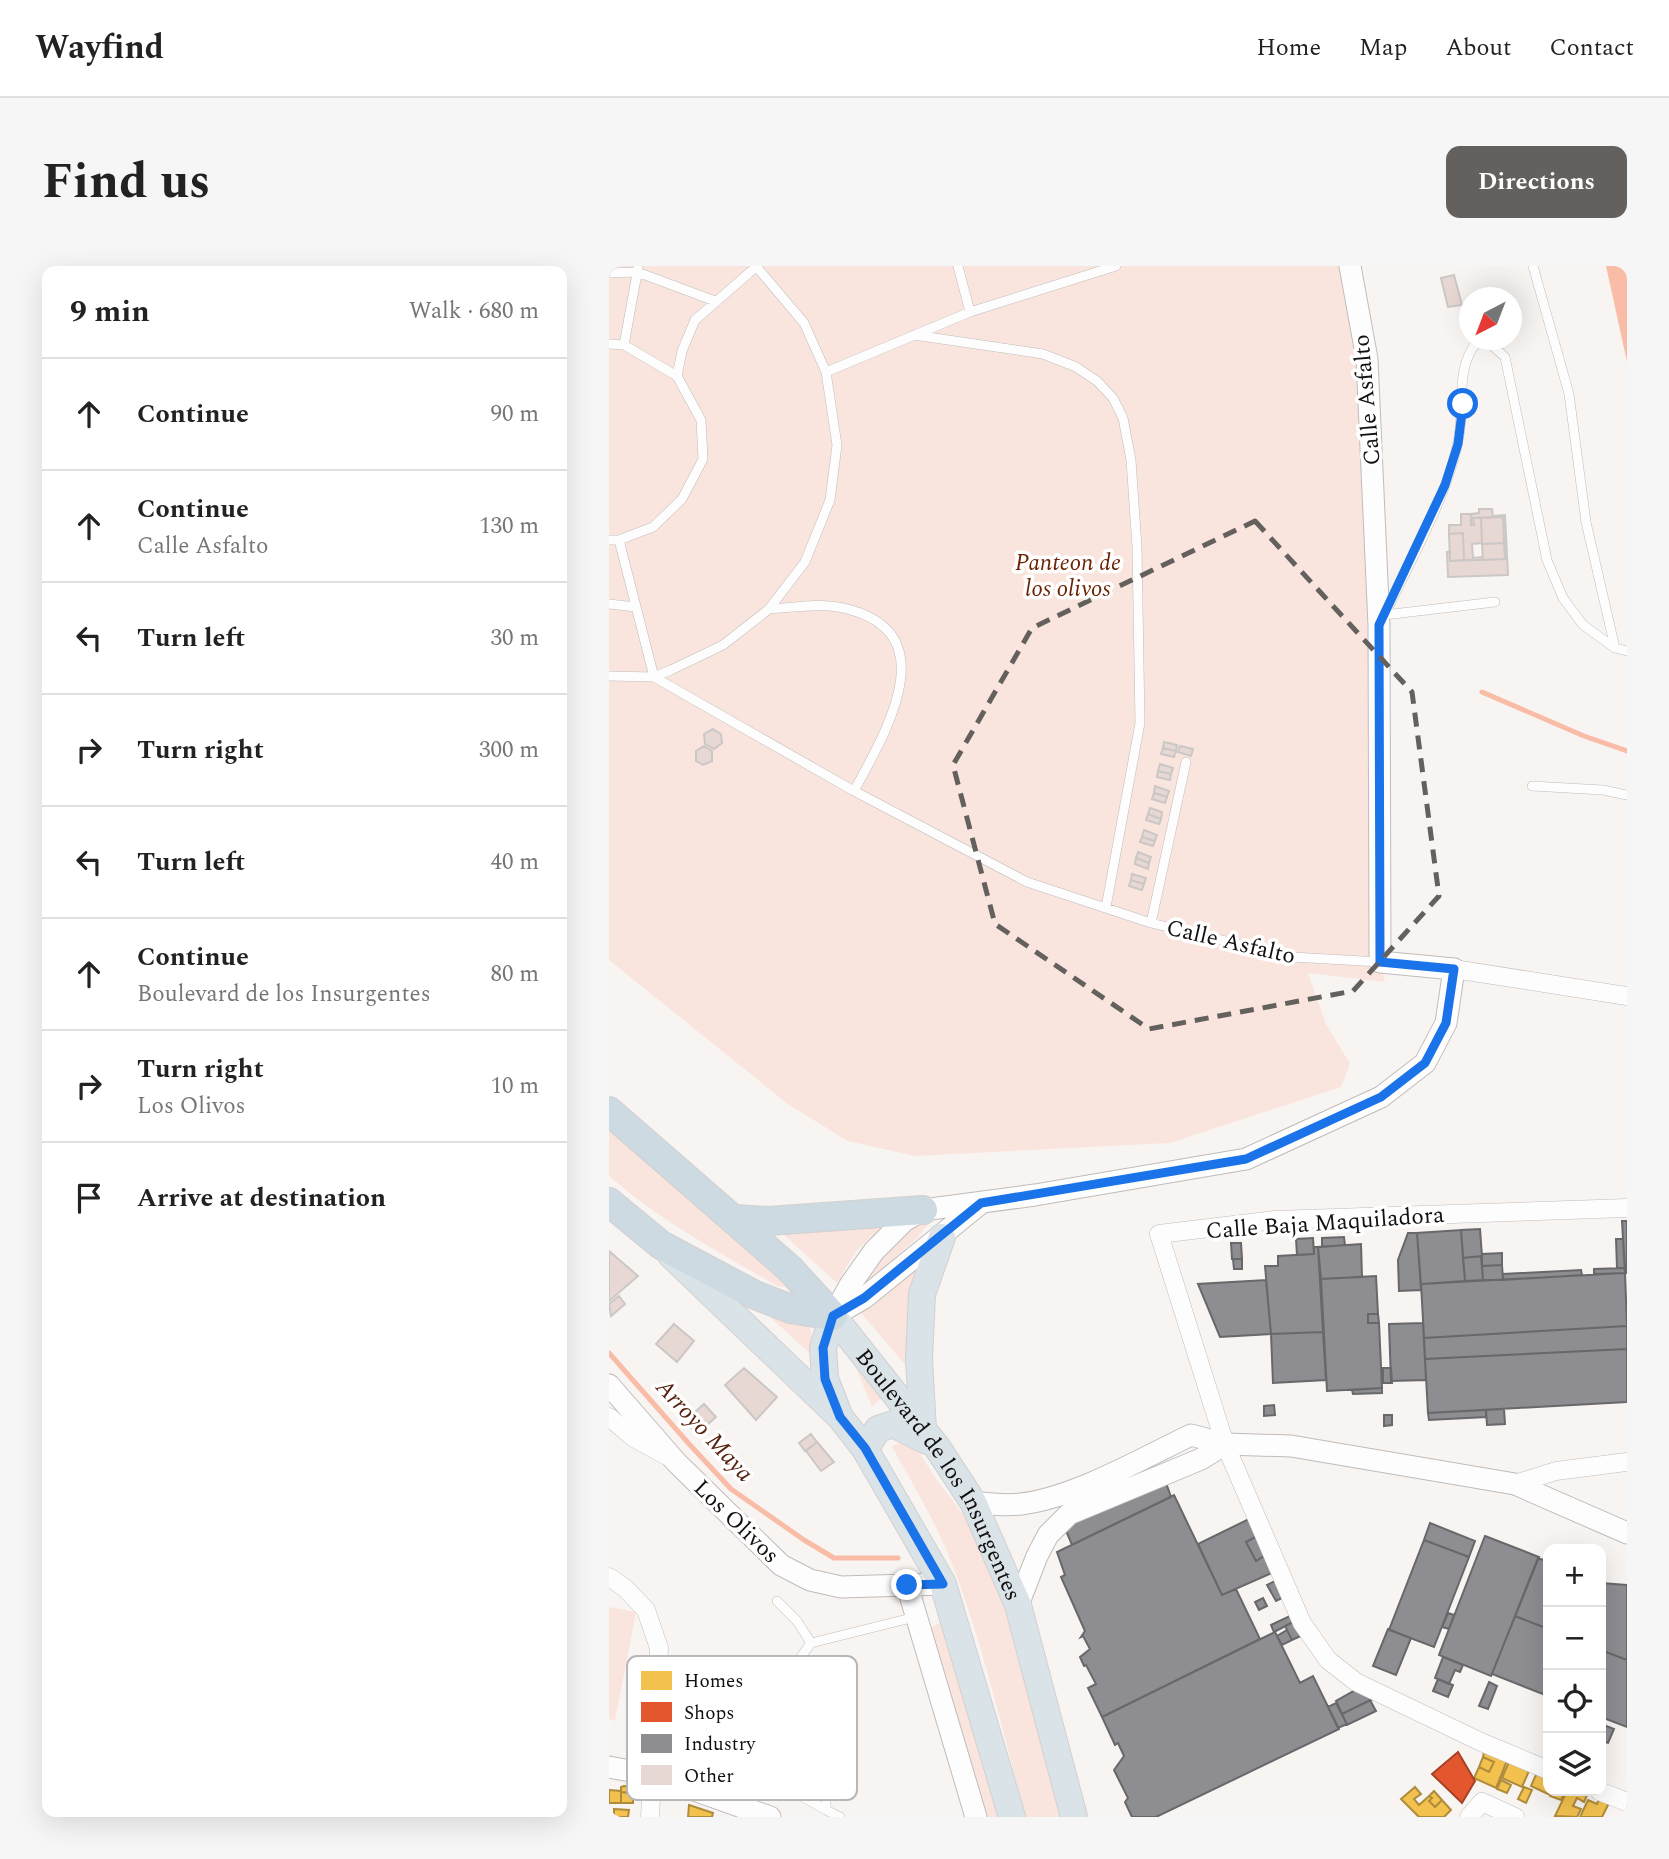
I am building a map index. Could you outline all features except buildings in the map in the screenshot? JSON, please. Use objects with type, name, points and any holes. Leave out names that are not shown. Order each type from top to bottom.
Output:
[{"type":"highway","name":"Boulevard de los Insurgentes","points":[[609,1111],[789,1268],[833,1316]]},
{"type":"highway","name":"Boulevard de los Insurgentes","points":[[609,1202],[661,1245]]},
{"type":"highway","points":[[735,1219],[769,1221],[923,1210]]},
{"type":"highway","points":[[661,1245],[755,1294],[792,1309],[833,1316]]},
{"type":"main road","points":[[865,1448],[878,1429],[893,1424],[930,1438],[919,1359],[922,1294],[942,1237]]},
{"type":"main road","name":"Boulevard de los Insurgentes","points":[[661,1245],[840,1417],[865,1448],[943,1584],[1012,1817]]},
{"type":"main road","name":"Boulevard de los Insurgentes","points":[[833,1316],[930,1438],[973,1502],[1017,1605],[1074,1817]]},
{"type":"main road","points":[[833,1316],[823,1348],[825,1379],[840,1417]]},
{"type":"street","name":"Calle Asfalto","points":[[1349,266],[1367,359],[1382,620],[1380,962]]},
{"type":"street","points":[[1380,962],[1454,969],[1627,996]]},
{"type":"street","points":[[833,1316],[850,1285],[874,1251],[904,1221],[923,1210],[981,1203],[1246,1159],[1381,1097],[1425,1063],[1446,1023],[1454,969]]},
{"type":"street","points":[[833,1316],[864,1298],[981,1203]]},
{"type":"street","name":"Calle Baja Maquiladora","points":[[1543,1768],[1481,1742],[1356,1682],[1328,1660],[1302,1623],[1225,1444],[1159,1234],[1275,1220],[1627,1208]]},
{"type":"street","name":"Los Olivos","points":[[609,1385],[676,1462],[781,1565],[810,1580],[841,1587],[943,1584]]},
{"type":"street","points":[[609,1417],[634,1438],[676,1462]]},
{"type":"street","points":[[973,1502],[1022,1504],[1068,1492],[1191,1435],[1225,1444],[1291,1446],[1515,1483],[1627,1533]]},
{"type":"street","points":[[1017,1605],[1048,1535],[1069,1514],[1201,1459],[1225,1444]]},
{"type":"street","points":[[1515,1483],[1556,1471],[1627,1462]]},
{"type":"street","points":[[609,1577],[625,1588],[646,1610],[659,1648],[659,1656]]},
{"type":"street","points":[[907,1585],[977,1817]]},
{"type":"street","points":[[609,1767],[627,1770]]},
{"type":"street","points":[[1606,1794],[1627,1802]]},
{"type":"street","points":[[722,1800],[770,1817]]},
{"type":"street","points":[[1469,1817],[1482,1802],[1515,1817]]},
{"type":"lane","points":[[609,676],[654,677],[723,645],[769,609],[805,562],[830,500],[837,445],[825,372],[804,323],[756,266],[695,320],[682,351],[677,376]]},
{"type":"lane","points":[[958,266],[971,312]]},
{"type":"lane","points":[[825,372],[971,312],[1087,271],[1116,266]]},
{"type":"lane","points":[[1533,266],[1569,394],[1586,522],[1615,648]]},
{"type":"lane","points":[[609,273],[638,269],[715,301]]},
{"type":"lane","points":[[624,345],[638,269]]},
{"type":"lane","points":[[914,335],[1043,354],[1076,367],[1097,381],[1112,398],[1123,418],[1131,460],[1137,547],[1140,723],[1106,907]]},
{"type":"lane","points":[[1382,620],[1445,485],[1458,444],[1464,366],[1469,352],[1477,342],[1487,341],[1505,358],[1546,560],[1563,598],[1583,625],[1615,648],[1627,652]]},
{"type":"lane","points":[[609,344],[624,345],[677,376],[701,420],[703,459],[683,499],[653,527],[614,540],[636,607],[654,677]]},
{"type":"lane","points":[[1382,620],[1495,601]]},
{"type":"lane","points":[[609,604],[636,607]]},
{"type":"lane","points":[[769,609],[836,607],[867,615],[885,626],[898,645],[901,673],[896,705],[880,743],[854,791]]},
{"type":"lane","name":"Calle Asfalto","points":[[654,677],[854,791],[1027,882],[1151,923],[1293,957],[1380,962]]},
{"type":"lane","points":[[1151,923],[1186,762]]},
{"type":"lane","points":[[1532,786],[1603,790],[1627,795]]},
{"type":"lane","points":[[777,1601],[797,1621],[811,1643]]},
{"type":"lane","points":[[802,1656],[811,1643],[915,1617]]},
{"type":"lane","points":[[808,1800],[840,1817]]},
{"type":"lane","points":[[826,1800],[826,1810]]},
{"type":"highlighted area","points":[[1255,521],[1412,692],[1439,896],[1353,991],[1149,1029],[995,924],[953,765],[1032,628]]},
{"type":"green space","name":"Panteon de los olivos","points":[[609,266],[1350,266],[1367,359],[1380,962],[1385,982],[1308,973],[1326,1024],[1350,1064],[1341,1087],[1170,1143],[915,1156],[848,1141],[789,1105],[609,960]]},
{"type":"green space","points":[[609,1127],[787,1284],[785,1287],[777,1286],[690,1235],[609,1176]]},
{"type":"green space","points":[[935,1216],[917,1238],[861,1289],[860,1280],[890,1240]]},
{"type":"green space","points":[[885,1224],[857,1250],[837,1283],[774,1226]]},
{"type":"green space","points":[[921,1261],[913,1374],[857,1308]]},
{"type":"green space","points":[[746,1295],[809,1321],[817,1360]]},
{"type":"green space","points":[[853,1360],[882,1398],[872,1407]]},
{"type":"green space","points":[[909,1436],[934,1476],[971,1525],[1006,1594],[1067,1817],[1025,1817],[992,1688],[951,1561],[892,1447]]},
{"type":"green space","points":[[609,1607],[636,1612],[615,1721],[609,1719]]},
{"type":"green space","points":[[944,1620],[998,1817],[981,1817],[930,1634],[932,1627]]},
{"type":"shaded area","points":[[1606,266],[1627,266],[1627,362]]},
{"type":"waterway","points":[[1482,692],[1584,736],[1627,751]]},
{"type":"waterway","name":"Arroyo Maya","points":[[609,1353],[731,1489],[834,1558],[898,1558]]},
{"type":"route","points":[[907,1585],[943,1584],[865,1448],[840,1417],[825,1379],[823,1348],[833,1316],[864,1298],[981,1203],[1246,1159],[1381,1097],[1425,1063],[1446,1023],[1454,969],[1380,962],[1379,625],[1445,485],[1458,444],[1463,404]]}]
